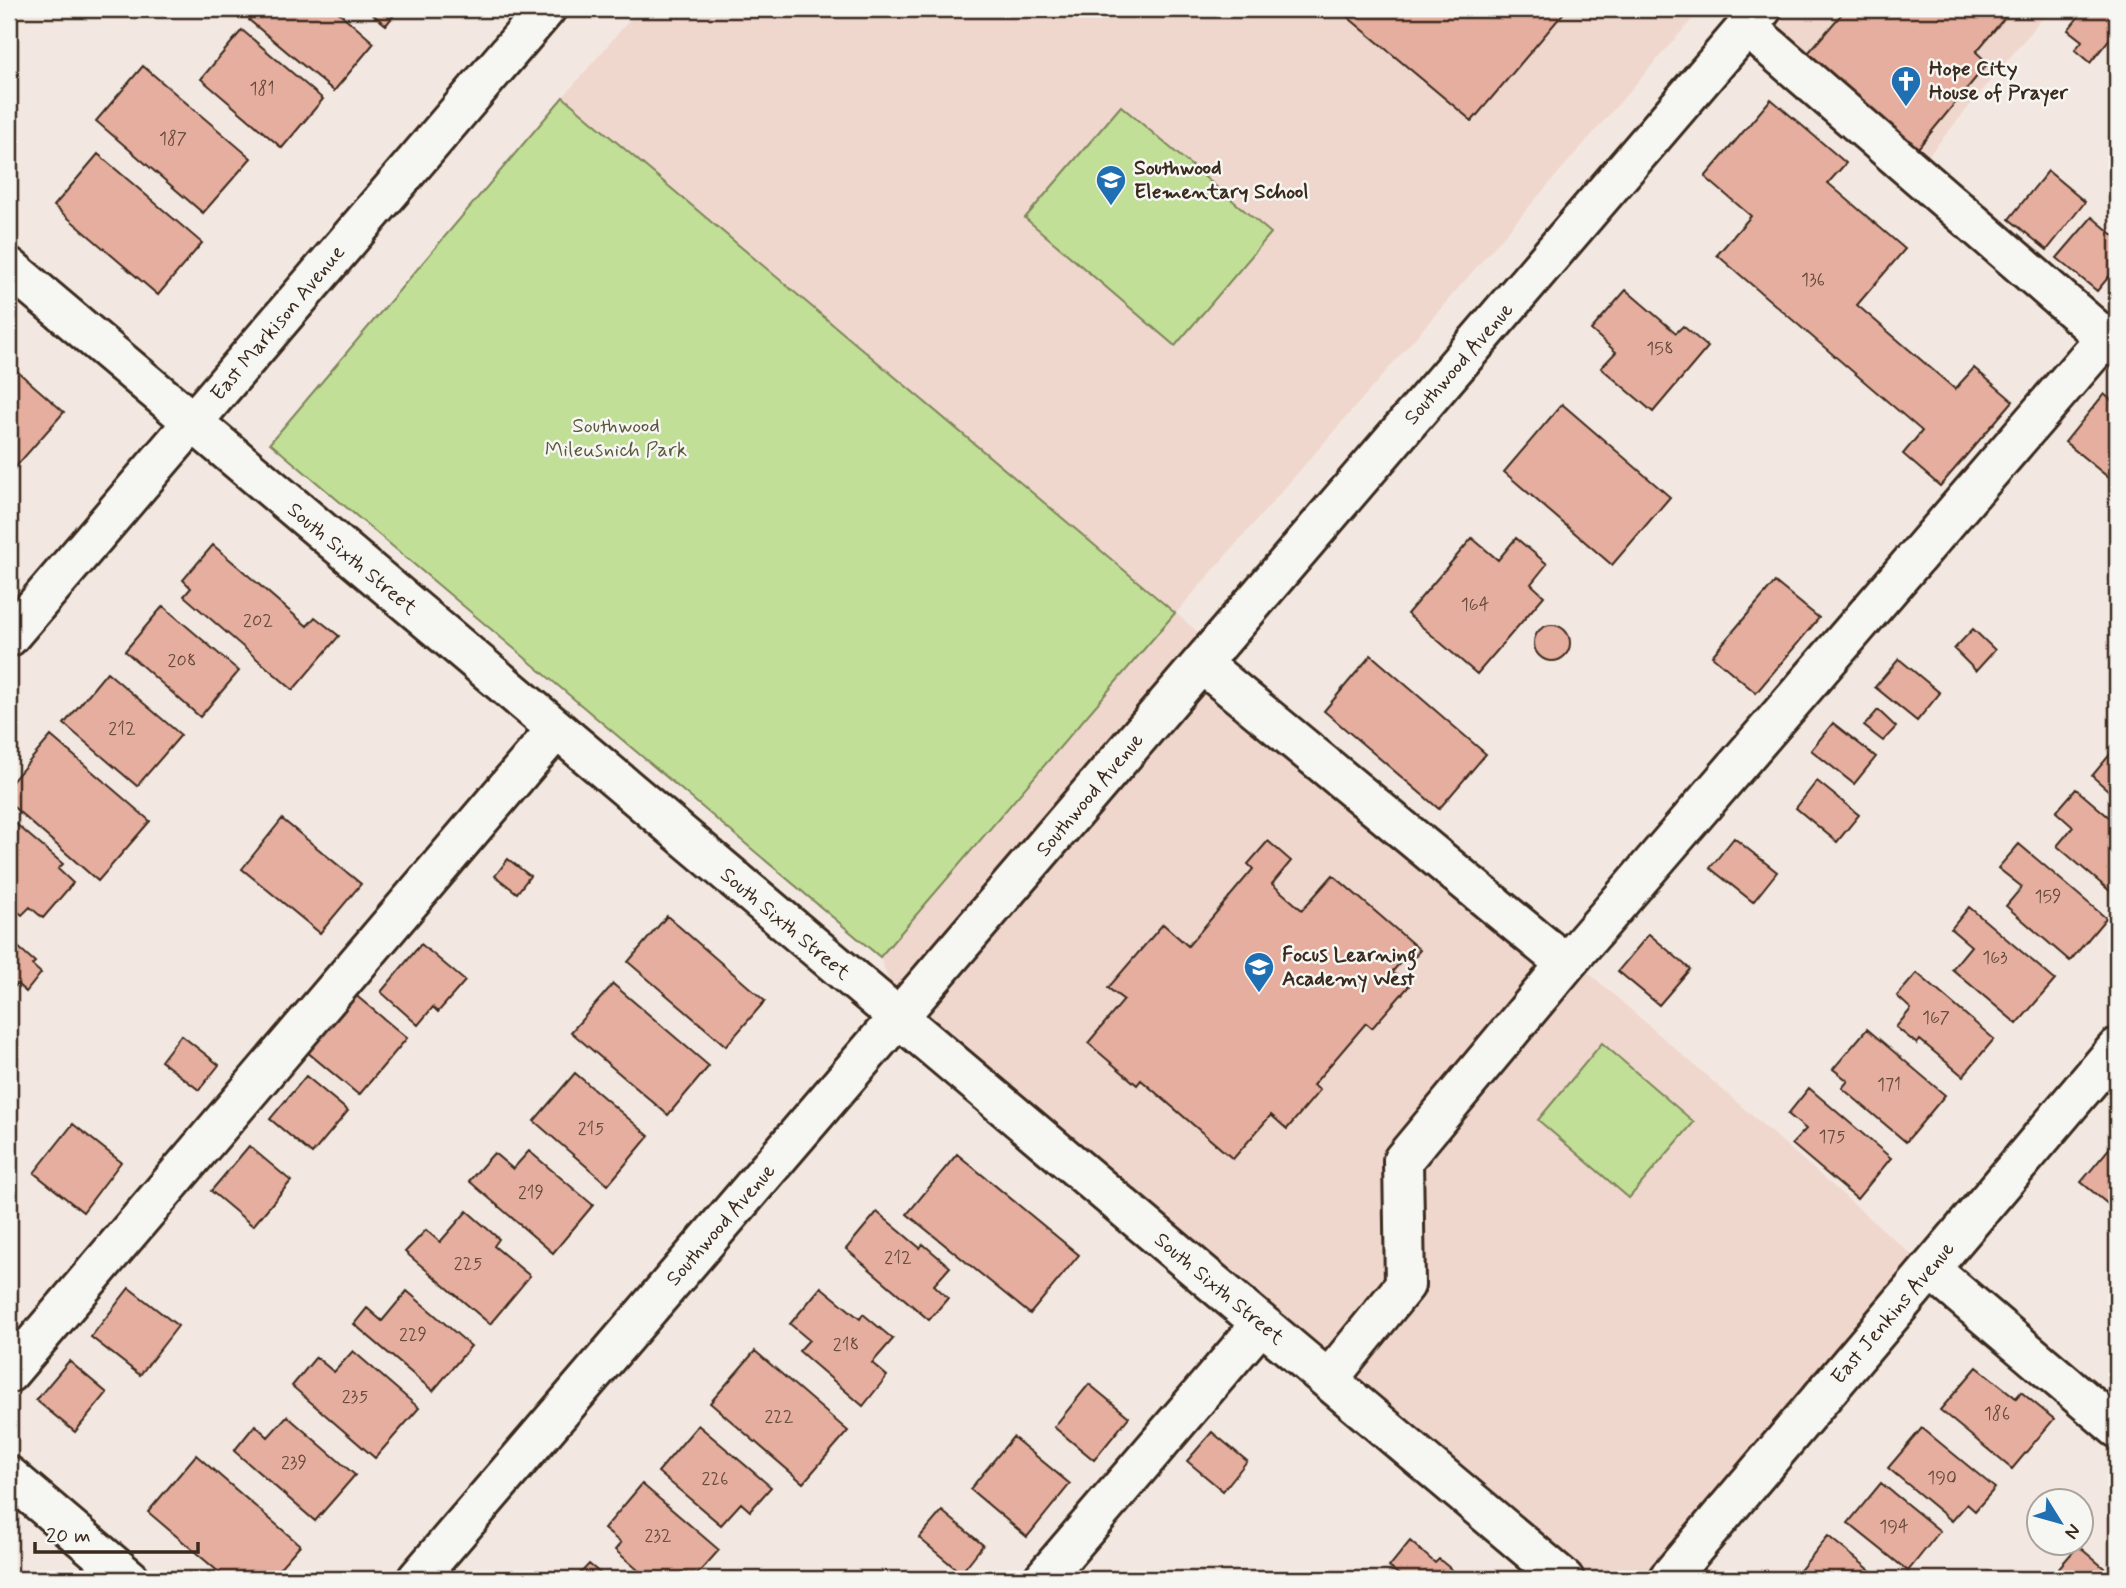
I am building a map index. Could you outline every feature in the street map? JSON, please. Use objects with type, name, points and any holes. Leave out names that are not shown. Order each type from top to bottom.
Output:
[{"type":"street","name":"East Markison Avenue","points":[[9,637],[546,9]]},
{"type":"street","points":[[1328,1380],[1405,1285],[1402,1160],[1566,964],[2111,343],[1755,18]]},
{"type":"street","name":"Southwood Avenue","points":[[417,1579],[1755,18]]},
{"type":"street","name":"South Sixth Street","points":[[9,267],[555,731],[1564,1579]]},
{"type":"street","points":[[1202,664],[1566,964]]},
{"type":"street","points":[[9,1373],[555,731]]},
{"type":"street","name":"East Jenkins Avenue","points":[[1668,1579],[2117,1048]]},
{"type":"street","points":[[1930,1269],[2117,1428]]},
{"type":"street","points":[[1043,1579],[1261,1324]]},
{"type":"street","points":[[9,1476],[130,1579]]},
{"type":"shaded area","points":[[639,9],[1701,9],[1176,613],[1943,1282],[1687,1579],[1578,1579],[905,1023],[880,957],[1175,613],[563,97]]},
{"type":"shaded area","name":"Hope City House of Prayer","points":[[1715,9],[2050,9],[1909,179]]},
{"type":"green space","name":"Southwood Mileusnich Park","points":[[563,97],[1175,613],[880,957],[270,443]]},
{"type":"green space","points":[[1121,106],[1271,233],[1175,346],[1025,218]]},
{"type":"green space","points":[[1602,1043],[1694,1122],[1629,1198],[1538,1120]]},
{"type":"building","points":[[258,9],[335,9],[374,43],[334,91],[249,20]]},
{"type":"building","points":[[366,9],[399,9],[386,25]]},
{"type":"building","points":[[1338,9],[1567,9],[1472,121]]},
{"type":"building","name":"Hope City House of Prayer","points":[[1846,9],[2012,9],[1976,52],[1988,63],[1914,153],[1803,59]]},
{"type":"building","points":[[2073,9],[2117,9],[2117,30],[2090,63],[2075,50],[2082,41],[2068,30],[2080,15]]},
{"type":"building","points":[[242,30],[323,99],[282,148],[201,79]]},
{"type":"building","points":[[143,66],[251,158],[203,213],[96,121]]},
{"type":"building","points":[[1771,99],[1846,163],[1828,183],[1905,249],[1857,305],[1955,389],[1974,368],[2013,401],[1940,486],[1903,454],[1922,431],[1717,255],[1751,216],[1705,177]]},
{"type":"building","points":[[98,154],[202,243],[158,295],[54,206]]},
{"type":"building","points":[[2048,171],[2085,202],[2047,250],[2009,219]]},
{"type":"building","points":[[2092,217],[2117,238],[2117,267],[2097,291],[2057,258]]},
{"type":"building","points":[[1626,290],[1676,333],[1683,326],[1708,347],[1653,412],[1601,368],[1616,352],[1591,330]]},
{"type":"building","points":[[9,364],[64,412],[13,470],[9,467]]},
{"type":"building","points":[[2104,394],[2117,405],[2117,478],[2114,482],[2065,442]]},
{"type":"building","points":[[1562,404],[1670,497],[1612,565],[1504,472]]},
{"type":"building","points":[[1472,538],[1498,560],[1516,538],[1547,564],[1531,584],[1544,596],[1477,674],[1407,614]]},
{"type":"building","points":[[213,545],[307,626],[315,617],[339,636],[293,690],[184,596],[191,588],[183,580]]},
{"type":"building","points":[[1775,582],[1819,618],[1756,693],[1712,656]]},
{"type":"building","points":[[163,606],[239,671],[200,717],[125,651]]},
{"type":"building","points":[[1552,625],[1564,631],[1570,643],[1564,655],[1552,661],[1540,655],[1534,643],[1540,631]]},
{"type":"building","points":[[1973,629],[1995,650],[1976,671],[1954,649]]},
{"type":"building","points":[[1371,655],[1486,754],[1439,809],[1324,711]]},
{"type":"building","points":[[1899,659],[1940,693],[1917,721],[1875,687]]},
{"type":"building","points":[[107,672],[181,735],[137,786],[64,724]]},
{"type":"building","points":[[1878,710],[1896,727],[1883,741],[1864,726]]},
{"type":"building","points":[[1833,723],[1876,757],[1854,784],[1811,750]]},
{"type":"building","points":[[51,736],[150,821],[98,881],[9,803],[9,785]]},
{"type":"building","points":[[2117,746],[2117,798],[2092,776]]},
{"type":"building","points":[[1817,781],[1859,815],[1837,842],[1796,808]]},
{"type":"building","points":[[2076,789],[2117,824],[2117,897],[2057,846],[2073,827],[2056,812]]},
{"type":"building","points":[[9,818],[63,864],[58,869],[73,883],[43,918],[30,907],[22,915],[9,904]]},
{"type":"building","points":[[282,819],[361,884],[320,933],[242,869]]},
{"type":"building","points":[[1734,838],[1777,872],[1753,902],[1710,868]]},
{"type":"building","name":"Focus Learning Academy West","points":[[1268,841],[1291,861],[1272,884],[1302,910],[1333,875],[1420,950],[1414,957],[1409,953],[1392,972],[1409,986],[1372,1028],[1366,1023],[1313,1085],[1320,1090],[1287,1129],[1271,1115],[1233,1159],[1141,1080],[1137,1085],[1088,1043],[1124,1000],[1108,988],[1163,924],[1188,946],[1253,869],[1248,864]]},
{"type":"building","points":[[2019,844],[2106,918],[2070,961],[2006,906],[2022,887],[1998,868]]},
{"type":"building","points":[[508,859],[530,876],[517,893],[495,876]]},
{"type":"building","points":[[1969,907],[2055,980],[2017,1024],[1952,969],[1971,946],[1951,929]]},
{"type":"building","points":[[667,916],[765,1001],[726,1046],[628,962]]},
{"type":"building","points":[[1649,934],[1690,969],[1659,1005],[1618,971]]},
{"type":"building","points":[[9,939],[35,962],[32,965],[41,973],[26,992],[17,984],[9,993]]},
{"type":"building","points":[[421,944],[465,981],[438,1012],[433,1007],[418,1025],[381,992]]},
{"type":"building","points":[[1917,973],[1994,1039],[1963,1076],[1920,1040],[1917,1044],[1896,1027],[1911,1009],[1897,996]]},
{"type":"building","points":[[613,984],[709,1066],[668,1115],[571,1032]]},
{"type":"building","points":[[353,993],[407,1038],[359,1095],[306,1051]]},
{"type":"building","points":[[1867,1029],[1945,1095],[1906,1142],[1842,1088],[1848,1081],[1833,1069]]},
{"type":"building","points":[[181,1035],[219,1065],[199,1090],[161,1061]]},
{"type":"building","points":[[575,1073],[649,1136],[608,1185],[534,1121]]},
{"type":"building","points":[[306,1076],[348,1111],[312,1154],[270,1119]]},
{"type":"building","points":[[1809,1088],[1891,1158],[1857,1199],[1792,1144],[1806,1129],[1788,1114]]},
{"type":"building","points":[[73,1124],[121,1162],[83,1212],[34,1173]]},
{"type":"building","points":[[2117,1139],[2117,1205],[2114,1209],[2081,1182]]},
{"type":"building","points":[[249,1146],[291,1181],[253,1226],[211,1191]]},
{"type":"building","points":[[529,1151],[593,1205],[553,1253],[469,1181],[494,1153],[513,1169]]},
{"type":"building","points":[[957,1154],[1079,1255],[1030,1314],[907,1214]]},
{"type":"building","points":[[467,1211],[499,1239],[494,1246],[530,1276],[490,1324],[405,1252],[426,1230],[440,1242]]},
{"type":"building","points":[[877,1212],[920,1248],[923,1244],[950,1267],[934,1285],[948,1298],[929,1320],[846,1249]]},
{"type":"building","points":[[821,1287],[860,1319],[863,1314],[893,1339],[872,1363],[887,1376],[863,1406],[799,1351],[809,1340],[790,1324]]},
{"type":"building","points":[[129,1288],[178,1326],[140,1375],[91,1337]]},
{"type":"building","points":[[407,1291],[471,1346],[433,1391],[354,1324],[367,1308],[382,1321]]},
{"type":"building","points":[[353,1351],[419,1408],[375,1458],[292,1386],[316,1357],[334,1372]]},
{"type":"building","points":[[755,1351],[848,1431],[803,1483],[710,1403]]},
{"type":"building","points":[[69,1361],[107,1393],[75,1432],[36,1400]]},
{"type":"building","points":[[1977,1367],[2016,1398],[2021,1392],[2054,1419],[2012,1469],[1940,1410]]},
{"type":"building","points":[[1089,1384],[1129,1417],[1094,1460],[1054,1427]]},
{"type":"building","points":[[287,1416],[355,1475],[315,1521],[234,1451],[255,1425],[268,1437]]},
{"type":"building","points":[[698,1425],[771,1487],[750,1511],[741,1503],[721,1525],[658,1472]]},
{"type":"building","points":[[1922,1428],[1995,1488],[1975,1511],[1967,1504],[1952,1521],[1888,1468]]},
{"type":"building","points":[[1212,1432],[1247,1461],[1223,1491],[1187,1461]]},
{"type":"building","points":[[1013,1437],[1070,1484],[1027,1537],[970,1489]]},
{"type":"building","points":[[196,1455],[300,1545],[270,1579],[227,1579],[148,1512]]},
{"type":"building","points":[[1881,1483],[1940,1531],[1908,1571],[1848,1523]]},
{"type":"building","points":[[642,1484],[719,1550],[693,1579],[686,1573],[680,1579],[644,1579],[646,1577],[615,1550],[621,1543],[604,1529]]},
{"type":"building","points":[[942,1511],[983,1545],[961,1573],[919,1538]]},
{"type":"building","points":[[1828,1536],[1881,1579],[1793,1579]]},
{"type":"building","points":[[1410,1541],[1435,1563],[1439,1559],[1463,1579],[1398,1579],[1401,1576],[1389,1567]]},
{"type":"building","points":[[2069,1556],[2090,1556],[2117,1579],[2049,1579]]},
{"type":"building","points":[[589,1564],[607,1579],[575,1579]]},
{"type":"place","name":"Hope City House of Prayer","points":[[1906,108]]},
{"type":"place","name":"Southwood Elementary School","points":[[1111,207]]},
{"type":"place","name":"Focus Learning Academy West","points":[[1259,994]]}]
